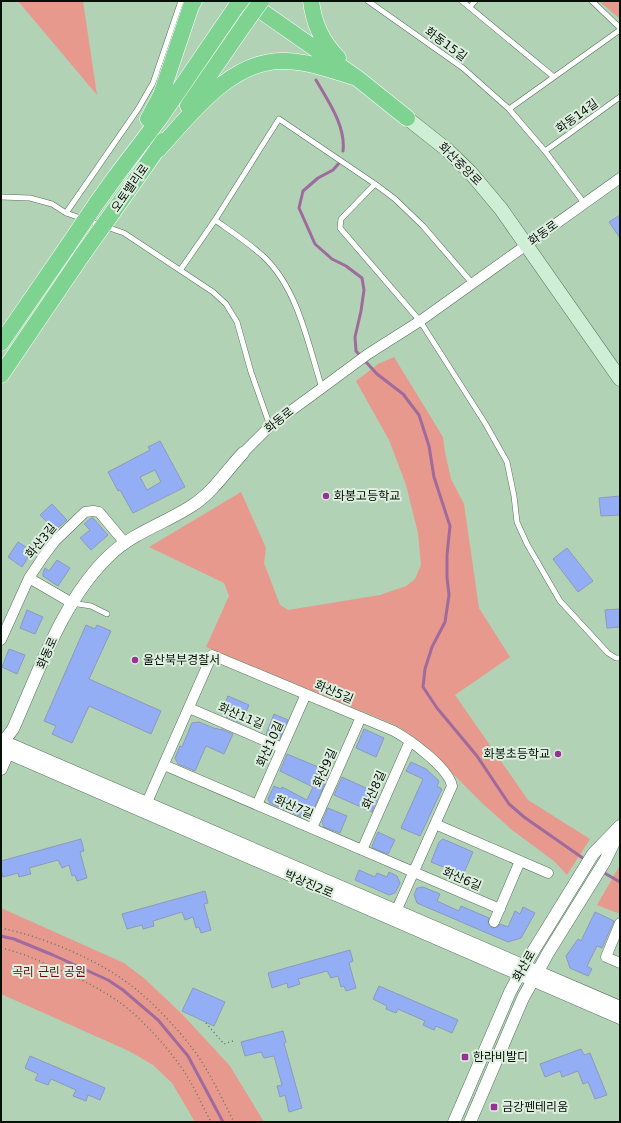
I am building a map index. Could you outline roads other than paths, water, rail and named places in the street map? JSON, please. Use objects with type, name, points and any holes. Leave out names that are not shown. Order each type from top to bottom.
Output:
[{"type":"highway","points":[[116,176],[162,95],[191,6],[194,1]]},
{"type":"highway","name":"화산중앙로","points":[[247,1],[357,78],[407,118]]},
{"type":"highway","name":"오토밸리로","points":[[1,375],[83,254],[158,150],[261,1]]},
{"type":"highway","points":[[311,1],[314,19],[327,46],[357,78]]},
{"type":"highway","name":"오토밸리로","points":[[1,343],[96,204],[160,118],[236,7]]},
{"type":"highway","points":[[158,150],[221,84],[266,62],[286,61],[309,63],[357,78]]},
{"type":"main road","name":"화산중앙로","points":[[407,118],[446,148],[470,172],[501,209],[620,379]]},
{"type":"street","name":"화동로","points":[[1,769],[4,747],[59,626],[72,603],[93,573],[110,554],[139,534],[193,505],[214,487],[243,453],[270,426],[368,354],[420,321],[620,178]]},
{"type":"street","name":"화산3길","points":[[1,640],[29,578],[55,541],[85,512],[93,510],[99,512],[125,543]]},
{"type":"street","points":[[29,578],[72,603]]},
{"type":"street","name":"화산5길","points":[[145,807],[212,655],[394,731],[410,741],[444,771],[451,781],[451,789],[394,915]]},
{"type":"street","name":"화산10길","points":[[257,805],[306,694]]},
{"type":"street","name":"화산11길","points":[[189,708],[282,748]]},
{"type":"street","name":"화산9길","points":[[312,828],[361,717]]},
{"type":"street","name":"화산8길","points":[[362,850],[410,741]]},
{"type":"street","name":"박상진2로","points":[[4,747],[522,970],[620,1018]]},
{"type":"street","name":"화산7길","points":[[164,765],[414,872]]},
{"type":"street","points":[[435,824],[548,873]]},
{"type":"street","name":"화산로","points":[[454,1122],[510,992],[522,970],[582,870],[593,854],[620,826]]},
{"type":"street","name":"화산로","points":[[470,1122],[523,998],[594,877],[605,861],[620,829]]},
{"type":"street","points":[[494,922],[520,861]]},
{"type":"street","name":"화산6길","points":[[414,872],[500,909]]},
{"type":"street","points":[[620,923],[606,957],[620,963]]},
{"type":"street","name":"박상진2로","points":[[535,976],[620,1008]]},
{"type":"lane","points":[[66,213],[138,110],[153,84],[181,1]]},
{"type":"lane","name":"화동15길","points":[[368,1],[463,68],[509,109],[545,151],[584,203]]},
{"type":"lane","points":[[462,1],[554,77]]},
{"type":"lane","points":[[470,7],[475,1]]},
{"type":"lane","points":[[509,109],[620,29],[592,1]]},
{"type":"lane","name":"화동14길","points":[[545,151],[620,97]]},
{"type":"lane","points":[[181,269],[215,220],[279,119],[395,199],[423,226],[472,283]]},
{"type":"lane","points":[[375,184],[341,219],[340,228],[420,321],[485,423],[507,462],[514,496],[517,522],[527,544],[560,601],[608,653],[616,658],[620,658]]},
{"type":"lane","points":[[1,198],[30,198],[52,204],[66,213],[124,233],[181,269],[213,292],[226,304],[237,322],[251,372],[270,426]]},
{"type":"lane","points":[[215,220],[264,257],[278,273],[290,294],[304,329],[322,388]]},
{"type":"lane","points":[[72,603],[91,606],[107,614]]},
{"type":"waterway","points":[[316,80],[331,105],[339,123],[342,132],[343,151]]},
{"type":"waterway","points":[[340,162],[333,170],[318,178],[303,191],[299,208],[315,244],[332,259],[346,266],[362,278],[364,290],[355,337],[356,351],[377,374],[403,394],[419,415],[429,446],[434,477],[450,526],[447,555],[449,595],[445,622],[432,647],[425,669],[423,687],[437,708],[477,756],[509,804],[524,817],[587,861]]},
{"type":"waterway","points":[[601,871],[620,882]]},
{"type":"waterway","points":[[1,936],[14,939],[53,955],[108,980],[123,990],[158,1020],[188,1056],[223,1122]]},
{"type":"place","name":"화봉고등학교","points":[[326,496]]},
{"type":"place","name":"울산북부경찰서","points":[[135,660]]},
{"type":"place","name":"화봉초등학교","points":[[558,754]]},
{"type":"place","name":"한라비발디","points":[[465,1057]]},
{"type":"place","name":"금강펜테리움","points":[[494,1107]]},
{"type":"park label","name":"곡리 근린 공원","points":[[49,972]]}]
